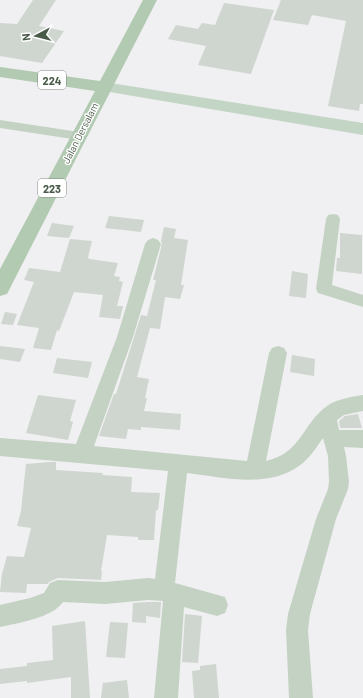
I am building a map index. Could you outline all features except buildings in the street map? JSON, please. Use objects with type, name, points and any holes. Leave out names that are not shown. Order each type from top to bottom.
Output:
[{"type":"main road","name":"Jalan Dersalam","points":[[0,288],[150,0]]},
{"type":"main road","name":"224","points":[[0,72],[104,87]]},
{"type":"main road","points":[[104,87],[363,129]]},
{"type":"street","points":[[0,124],[79,136]]},
{"type":"street","points":[[333,219],[324,289],[363,301]]},
{"type":"street","points":[[82,454],[125,337],[153,244]]},
{"type":"street","points":[[255,471],[278,353]]},
{"type":"street","points":[[0,447],[255,471],[280,467],[292,461],[299,455],[332,413],[342,408],[363,403]]},
{"type":"street","points":[[301,698],[297,630],[299,614],[326,519],[338,489],[337,456],[328,418]]},
{"type":"street","points":[[333,438],[363,439]]},
{"type":"street","points":[[166,698],[169,592],[178,464]]},
{"type":"street","points":[[0,616],[30,609],[51,601],[58,591],[105,593],[148,589],[169,592],[217,605]]}]
